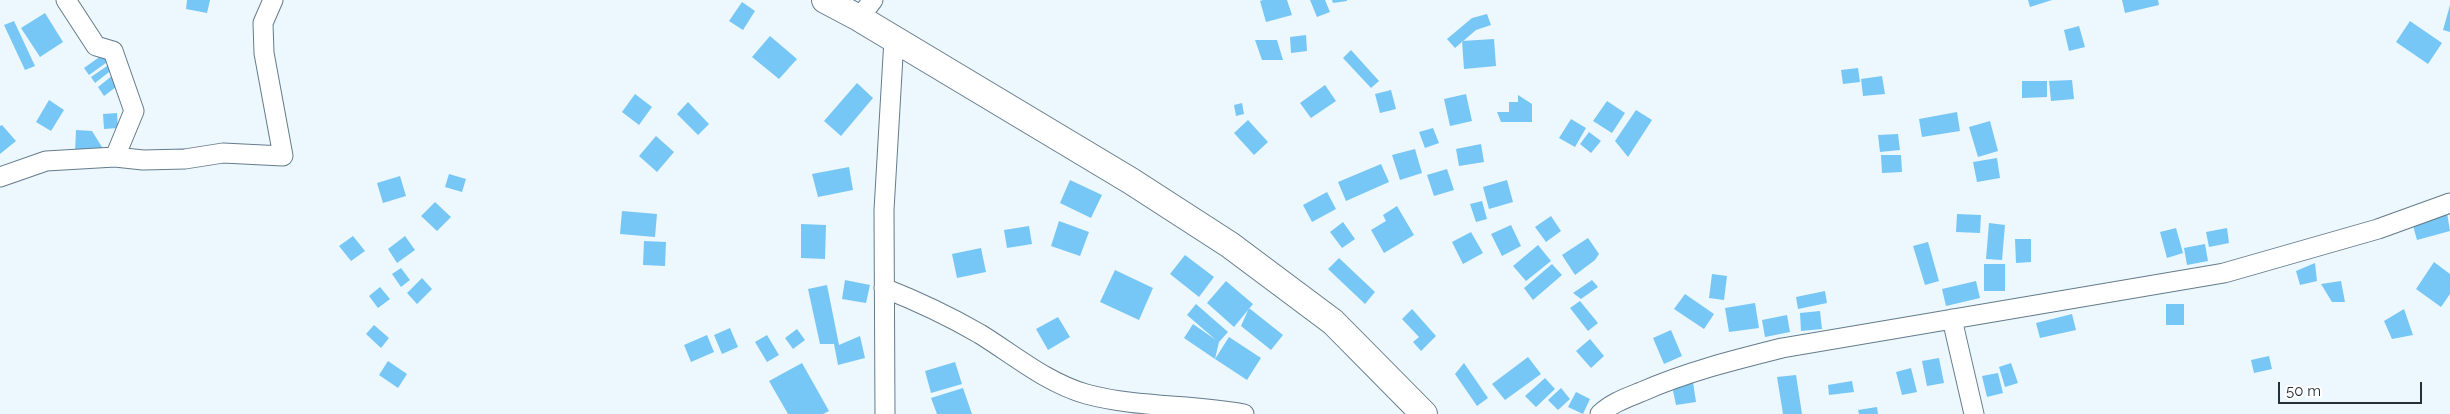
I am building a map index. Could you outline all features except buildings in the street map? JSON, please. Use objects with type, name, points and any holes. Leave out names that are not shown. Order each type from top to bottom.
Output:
[{"type":"main road","points":[[825,0],[866,9],[894,39],[1131,181],[1230,244],[1333,322],[1422,413]]},
{"type":"street","points":[[66,0],[96,46],[113,51],[134,111],[115,157]]},
{"type":"street","points":[[0,177],[46,161],[115,157],[143,160],[184,159],[223,153],[283,156],[264,53],[263,23],[273,0]]},
{"type":"street","points":[[886,414],[884,210],[894,39]]},
{"type":"street","points":[[1600,414],[1609,405],[1658,385],[1717,365],[1782,348],[2224,273],[2378,229],[2450,203]]},
{"type":"street","points":[[884,288],[928,306],[980,334],[1044,375],[1084,394],[1147,406],[1244,414]]},
{"type":"street","points":[[1952,319],[1974,414]]}]
